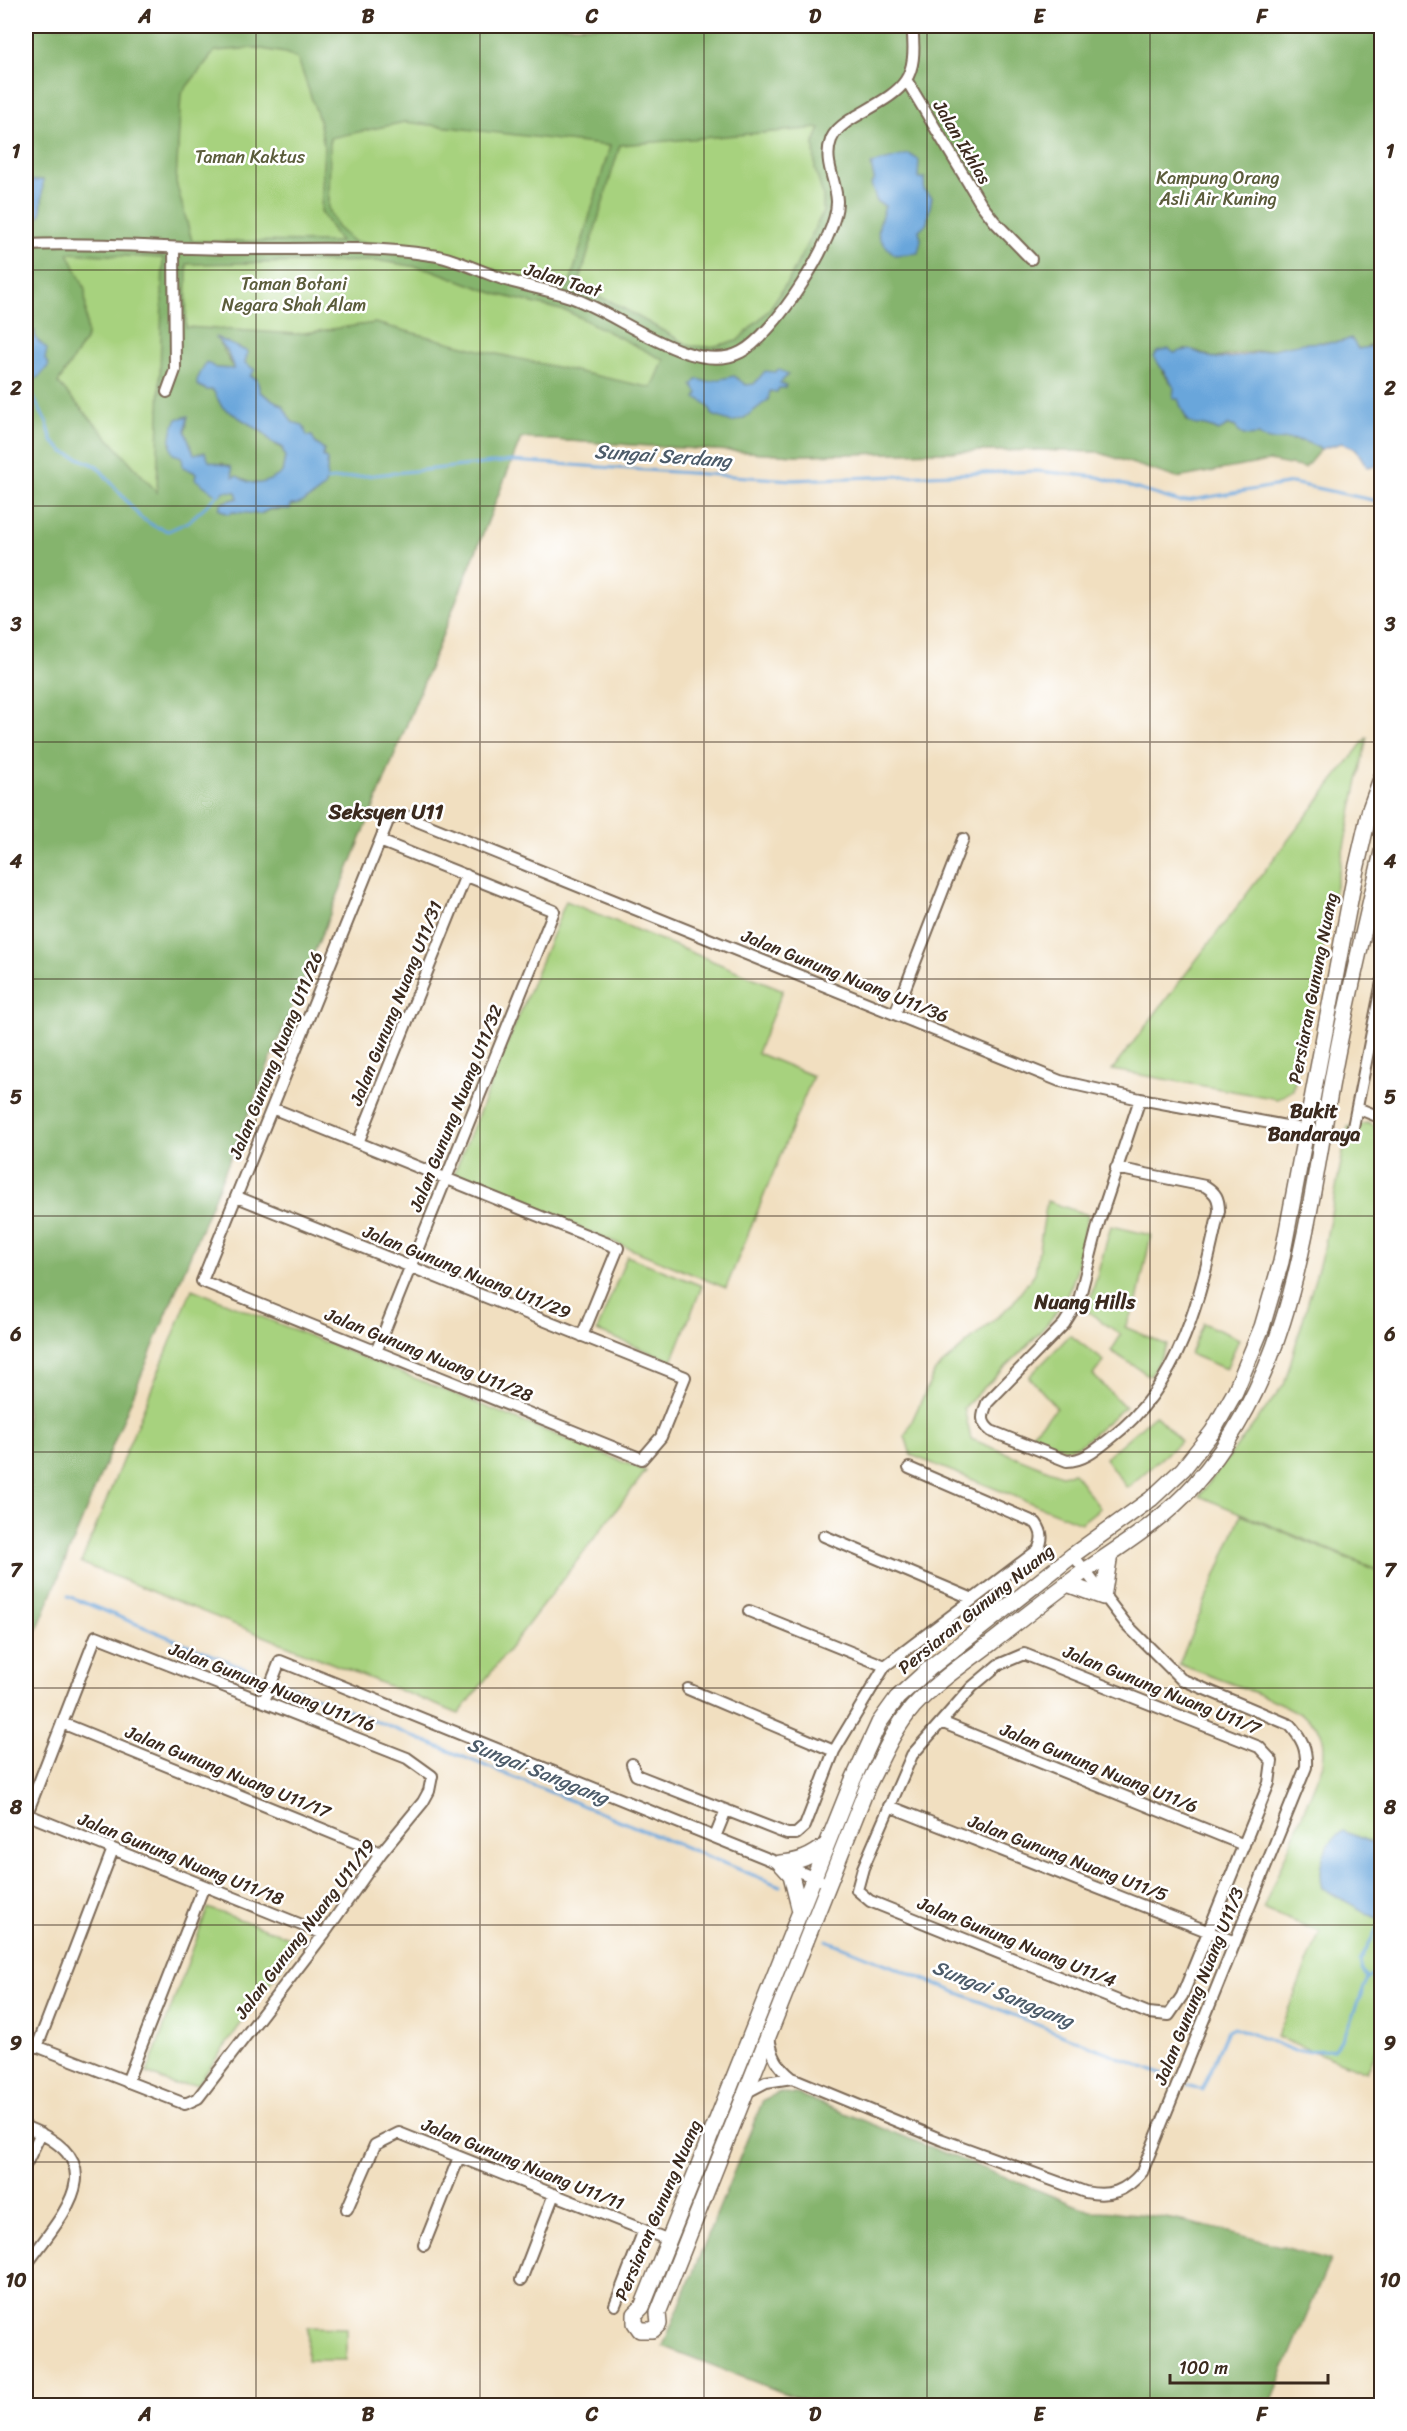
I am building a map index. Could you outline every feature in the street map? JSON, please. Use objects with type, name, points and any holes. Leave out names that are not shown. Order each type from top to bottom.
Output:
[{"type":"street","points":[[907,81],[912,62],[912,26]]},
{"type":"street","name":"Jalan Taat","points":[[26,245],[66,243],[174,248],[356,249],[434,255],[507,280],[571,297],[605,310],[638,330],[687,353],[708,358],[727,357],[741,352],[776,321],[800,287],[826,240],[835,218],[837,200],[829,160],[832,136],[845,123],[899,91],[907,81]]},
{"type":"street","name":"Jalan Ikhlas","points":[[907,81],[981,204],[1031,259]]},
{"type":"street","points":[[167,392],[175,370],[174,248]]},
{"type":"street","name":"Persiaran Gunung Nuang","points":[[1382,776],[1355,874],[1281,1262],[1262,1327],[1235,1392],[1213,1431],[1184,1469],[1152,1499],[1073,1556],[931,1667],[897,1698],[879,1723],[800,1911],[642,2307],[635,2314],[635,2323],[644,2332],[653,2330],[659,2324],[658,2313],[868,1785],[895,1731],[914,1707],[947,1677],[1067,1584],[1165,1515],[1195,1484],[1226,1443],[1253,1396],[1274,1348],[1297,1276],[1338,1050],[1382,852]]},
{"type":"street","name":"Jalan Gunung Nuang U11/36","points":[[380,841],[388,821],[395,816],[405,816],[1060,1081],[1140,1099],[1324,1132]]},
{"type":"street","points":[[895,1014],[963,839]]},
{"type":"street","points":[[380,841],[466,875]]},
{"type":"street","name":"Jalan Gunung Nuang U11/26","points":[[202,1281],[380,841]]},
{"type":"street","name":"Jalan Gunung Nuang U11/32","points":[[376,1352],[554,910],[466,875]]},
{"type":"street","name":"Jalan Gunung Nuang U11/31","points":[[358,1143],[466,875]]},
{"type":"street","points":[[1369,912],[1382,893]]},
{"type":"street","points":[[1353,1128],[1379,1008],[1382,982]]},
{"type":"street","points":[[1116,1168],[1205,1186],[1215,1192],[1219,1200],[1219,1211],[1196,1309],[1156,1391],[1115,1435],[1090,1454],[1077,1461],[1067,1461],[991,1431],[984,1425],[982,1416],[987,1403],[1064,1324],[1076,1306],[1084,1287],[1116,1168],[1140,1099]]},
{"type":"street","points":[[272,1108],[618,1248],[582,1336]]},
{"type":"street","points":[[1357,1108],[1382,1118]]},
{"type":"street","name":"Jalan Gunung Nuang U11/29","points":[[237,1197],[685,1377],[661,1437],[642,1459]]},
{"type":"street","name":"Jalan Gunung Nuang U11/28","points":[[202,1281],[642,1459]]},
{"type":"street","points":[[632,1764],[636,1775],[787,1834],[796,1834],[805,1826],[834,1751],[885,1666],[1038,1550],[1042,1541],[1042,1531],[1036,1523],[909,1468]]},
{"type":"street","points":[[824,1536],[973,1599]]},
{"type":"street","points":[[1067,1584],[1103,1597],[1110,1554]]},
{"type":"street","name":"Jalan Gunung Nuang U11/3","points":[[769,2035],[772,2054],[778,2067],[792,2078],[940,2139],[1085,2192],[1099,2195],[1122,2191],[1142,2172],[1306,1767],[1307,1752],[1302,1738],[1290,1725],[1181,1679],[1160,1661],[1103,1597],[1073,1556]]},
{"type":"street","points":[[749,1611],[885,1666]]},
{"type":"street","name":"Jalan Gunung Nuang U11/16","points":[[62,1722],[96,1636],[407,1758],[432,1776]]},
{"type":"street","name":"Jalan Gunung Nuang U11/7","points":[[941,1722],[972,1687],[998,1665],[1024,1654],[1034,1656],[1259,1747],[1272,1761],[1269,1783],[1244,1845]]},
{"type":"street","points":[[264,1701],[280,1661],[829,1883]]},
{"type":"street","points":[[688,1689],[834,1751]]},
{"type":"street","points":[[26,1815],[62,1722]]},
{"type":"street","name":"Jalan Gunung Nuang U11/17","points":[[62,1722],[381,1853]]},
{"type":"street","points":[[889,1806],[912,1755],[941,1722]]},
{"type":"street","name":"Jalan Gunung Nuang U11/6","points":[[941,1722],[1244,1845]]},
{"type":"street","name":"Jalan Gunung Nuang U11/19","points":[[127,2082],[185,2104],[198,2098],[324,1934],[381,1853],[423,1802],[429,1791],[432,1776]]},
{"type":"street","name":"Jalan Gunung Nuang U11/5","points":[[889,1806],[1235,1942]]},
{"type":"street","name":"Jalan Gunung Nuang U11/4","points":[[889,1806],[857,1890],[870,1901],[1148,2013],[1169,2015],[1182,1996],[1209,1931]]},
{"type":"street","points":[[715,1838],[726,1810]]},
{"type":"street","name":"Jalan Gunung Nuang U11/18","points":[[26,1815],[324,1934]]},
{"type":"street","points":[[780,1863],[805,1859],[827,1845]]},
{"type":"street","points":[[1209,1931],[1244,1845]]},
{"type":"street","points":[[37,2047],[113,1849]]},
{"type":"street","points":[[780,1863],[791,1875],[800,1911]]},
{"type":"street","points":[[26,2042],[127,2082],[204,1886]]},
{"type":"street","points":[[746,2093],[766,2082],[792,2078]]},
{"type":"street","points":[[26,2127],[41,2133],[67,2150],[77,2166],[76,2182],[67,2205],[26,2265]]},
{"type":"street","points":[[26,2164],[41,2133]]},
{"type":"street","name":"Jalan Gunung Nuang U11/11","points":[[347,2209],[375,2145],[399,2133],[669,2240]]},
{"type":"street","points":[[424,2245],[459,2157]]},
{"type":"street","points":[[521,2280],[554,2194]]},
{"type":"street","points":[[615,2304],[644,2230]]},
{"type":"green space","name":"Taman Botani Negara Shah Alam","points":[[26,26],[971,26],[1098,452],[1039,450],[796,455],[521,438],[373,809],[26,668]]},
{"type":"green space","name":"Kampung Orang Asli Air Kuning","points":[[26,26],[1381,26],[1381,345],[1368,346],[1365,350],[1341,343],[1322,342],[1213,358],[1196,351],[1183,350],[1173,357],[1162,372],[1174,387],[1187,421],[1219,430],[1228,425],[1236,427],[1239,432],[1307,442],[1321,449],[1305,468],[1269,461],[1177,478],[1097,452],[1039,450],[796,455],[521,438],[373,809],[26,1657],[26,1583],[31,1553],[26,1543],[26,386],[45,359],[26,329],[31,321],[26,316],[26,233],[31,223],[41,215],[43,180],[33,181],[26,177]],"holes":[[[256,48],[285,53],[298,59],[319,120],[324,145],[321,212],[340,242],[192,241],[176,182],[181,94],[215,51]],[[405,122],[610,146],[569,287],[508,275],[437,249],[354,242],[337,227],[329,209],[330,138]],[[820,128],[814,143],[815,169],[823,195],[823,212],[790,278],[769,310],[737,341],[710,347],[690,346],[610,301],[577,290],[620,145]],[[68,253],[163,258],[157,492],[58,383],[87,337],[85,288]],[[381,261],[429,269],[496,294],[569,312],[664,360],[652,388],[483,351],[375,323],[297,334],[186,327],[187,264]],[[217,338],[248,352],[244,363],[250,376],[257,379],[260,392],[283,406],[292,422],[307,436],[312,436],[316,444],[324,449],[323,456],[327,460],[326,472],[324,481],[316,494],[293,506],[281,510],[268,510],[260,514],[236,512],[228,514],[219,509],[221,503],[238,498],[236,491],[218,491],[208,488],[170,444],[173,433],[184,425],[187,426],[185,431],[194,454],[216,465],[222,463],[230,467],[233,477],[237,476],[249,482],[265,482],[282,473],[285,457],[282,448],[271,442],[264,433],[222,407],[213,390],[203,387],[216,368],[234,369]]]},
{"type":"green space","points":[[1367,737],[1293,1090],[1278,1099],[1112,1070]]},
{"type":"green space","points":[[566,901],[783,990],[757,1053],[813,1076],[726,1288],[453,1176]]},
{"type":"green space","points":[[1367,1123],[1381,1129],[1381,1571],[1199,1496],[1284,1385],[1325,1244],[1348,1127]]},
{"type":"green space","points":[[1047,1201],[1088,1215],[1071,1286],[1058,1310],[1034,1339],[964,1408],[971,1439],[1061,1475],[1074,1473],[1100,1508],[1081,1523],[911,1455],[905,1436],[935,1371],[1012,1304],[1035,1273]]},
{"type":"green space","points":[[1111,1226],[1151,1235],[1137,1301],[1125,1327],[1167,1345],[1150,1376],[1111,1351],[1121,1335],[1087,1311]]},
{"type":"green space","points":[[627,1256],[702,1286],[672,1361],[597,1331]]},
{"type":"green space","points":[[192,1289],[646,1471],[459,1714],[81,1563]]},
{"type":"green space","points":[[1203,1323],[1239,1339],[1226,1369],[1190,1354]]},
{"type":"green space","points":[[1070,1335],[1104,1361],[1093,1375],[1125,1407],[1079,1446],[1065,1448],[1030,1435],[1057,1408],[1029,1377]]},
{"type":"green space","points":[[1155,1415],[1181,1441],[1127,1488],[1105,1458]]},
{"type":"green space","points":[[1241,1515],[1381,1572],[1382,2037],[1367,2072],[1277,2037],[1320,1932],[1263,1909],[1323,1764],[1324,1745],[1321,1732],[1308,1719],[1293,1710],[1179,1664]]},
{"type":"green space","points":[[208,1908],[300,1941],[198,2084],[174,2085],[147,2073]]},
{"type":"green space","points":[[778,2093],[797,2094],[1090,2211],[1121,2212],[1181,2221],[1330,2260],[1269,2405],[814,2405],[663,2346],[763,2100]]},
{"type":"green space","points":[[308,2327],[346,2328],[346,2360],[307,2360]]},
{"type":"water","points":[[909,154],[919,160],[918,178],[925,178],[924,190],[932,197],[927,223],[919,230],[921,240],[918,253],[895,255],[883,243],[878,233],[885,206],[877,202],[871,184],[874,179],[871,164]]},
{"type":"water","points":[[26,177],[33,181],[43,180],[41,215],[31,223],[26,233]]},
{"type":"water","points":[[26,329],[29,333],[35,331],[35,338],[47,349],[45,359],[49,365],[41,375],[26,386],[26,351],[29,348],[26,345]]},
{"type":"water","points":[[215,337],[248,352],[245,363],[255,370],[250,376],[257,379],[260,392],[283,406],[292,422],[303,425],[307,436],[312,436],[316,444],[324,449],[327,475],[323,488],[300,504],[291,505],[290,509],[270,509],[260,514],[233,512],[228,514],[219,509],[221,503],[238,498],[236,492],[225,491],[218,496],[195,479],[196,473],[183,467],[182,457],[173,454],[171,441],[175,423],[177,419],[188,416],[185,431],[194,454],[205,452],[209,461],[231,467],[233,477],[237,476],[249,482],[265,482],[282,473],[285,457],[282,447],[271,442],[264,433],[222,407],[213,390],[197,385],[197,380],[206,362],[216,368],[234,369],[227,351]]},
{"type":"water","points":[[1351,338],[1358,349],[1381,345],[1381,465],[1367,467],[1356,449],[1342,443],[1321,449],[1296,439],[1273,440],[1259,435],[1246,436],[1236,427],[1229,425],[1219,431],[1190,423],[1178,399],[1173,399],[1174,387],[1154,357],[1157,352],[1169,349],[1174,353],[1192,350],[1208,357],[1223,358],[1295,344],[1334,343]]},
{"type":"water","points":[[779,369],[788,375],[780,383],[786,385],[785,388],[779,388],[777,392],[770,391],[768,400],[744,418],[732,422],[712,415],[706,404],[696,398],[698,393],[692,385],[698,379],[707,382],[734,376],[746,385],[754,384],[765,371],[775,372]]},
{"type":"water","points":[[1343,1831],[1381,1846],[1381,1921],[1322,1888],[1321,1864],[1331,1842]]},
{"type":"waterway","name":"Sungai Serdang","points":[[26,384],[47,423],[52,441],[64,452],[97,466],[140,517],[154,526],[168,531],[188,522],[220,493]]},
{"type":"waterway","name":"Sungai Serdang","points":[[325,480],[512,461],[792,480],[1037,471],[1098,477],[1180,502],[1292,483],[1382,502]]},
{"type":"waterway","name":"Sungai Sanggang","points":[[68,1596],[264,1676]]},
{"type":"waterway","name":"Sungai Sanggang","points":[[285,1684],[780,1886]]},
{"type":"waterway","points":[[1368,1978],[1362,1970],[1360,1961],[1381,1921]]},
{"type":"waterway","name":"Sungai Sanggang","points":[[826,1940],[1168,2077]]},
{"type":"waterway","name":"Sungai Sanggang","points":[[1188,2085],[1202,2090],[1228,2030],[1234,2027],[1295,2051],[1333,2050],[1343,2038],[1368,1978],[1377,1972],[1382,1974]]},
{"type":"district","name":"Seksyen U11","points":[[386,812]]},
{"type":"district","name":"Bukit Bandaraya","points":[[1314,1122]]},
{"type":"district","name":"Nuang Hills","points":[[1085,1302]]},
{"type":"park label","name":"Taman Kaktus","points":[[250,157]]}]
